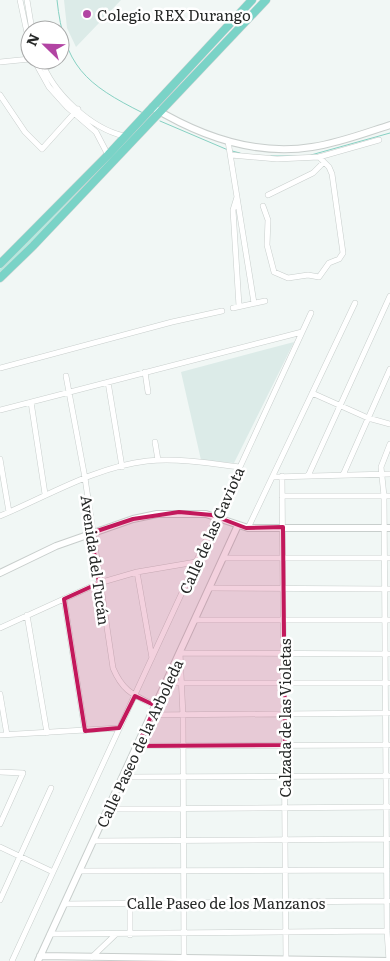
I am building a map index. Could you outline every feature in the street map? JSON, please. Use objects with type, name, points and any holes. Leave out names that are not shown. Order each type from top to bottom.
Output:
[{"type":"main road","points":[[0,278],[33,246],[252,0]]},
{"type":"main road","points":[[0,264],[110,158],[124,136],[156,109],[266,0]]},
{"type":"street","points":[[20,0],[24,20]]},
{"type":"street","points":[[27,0],[30,20]]},
{"type":"street","points":[[0,62],[20,60]]},
{"type":"street","points":[[39,70],[49,88],[76,112],[92,124],[124,136]]},
{"type":"street","points":[[47,70],[55,85],[76,112]]},
{"type":"street","points":[[0,95],[39,148],[45,148],[76,112]]},
{"type":"street","points":[[156,109],[185,124],[228,141],[270,148],[302,148],[331,143],[390,125]]},
{"type":"street","points":[[92,124],[110,158]]},
{"type":"street","points":[[99,137],[107,129]]},
{"type":"street","points":[[230,152],[276,159],[319,157],[379,140]]},
{"type":"street","points":[[228,141],[254,303]]},
{"type":"street","points":[[263,206],[268,220],[266,245],[274,272],[288,278],[305,275],[321,276],[329,264],[339,259],[343,253],[334,203],[332,174],[319,157]]},
{"type":"street","points":[[268,195],[312,172],[324,162]]},
{"type":"street","points":[[237,196],[234,210],[239,306]]},
{"type":"street","points":[[308,476],[390,296]]},
{"type":"street","points":[[232,308],[265,301]]},
{"type":"street","points":[[248,528],[355,303]]},
{"type":"street","points":[[0,368],[172,322],[222,311]]},
{"type":"street","name":"Calle de las Gaviota","points":[[12,961],[311,313]]},
{"type":"street","points":[[0,410],[302,332]]},
{"type":"street","points":[[343,475],[390,370]]},
{"type":"street","points":[[145,372],[148,392]]},
{"type":"street","name":"Avenida del Tucán","points":[[66,376],[85,478],[98,583],[113,668],[121,685],[134,696],[156,706]]},
{"type":"street","points":[[108,382],[122,467]]},
{"type":"street","points":[[312,393],[368,418],[390,424]]},
{"type":"street","points":[[31,402],[45,494]]},
{"type":"street","points":[[155,442],[158,460]]},
{"type":"street","points":[[42,958],[390,961],[387,930],[389,884],[387,870],[387,496],[381,464],[390,444]]},
{"type":"street","points":[[0,459],[9,512]]},
{"type":"street","points":[[0,516],[45,494],[85,478],[122,467],[158,460],[200,462],[239,468]]},
{"type":"street","points":[[273,477],[390,474]]},
{"type":"street","name":"Calzada de las Violetas","points":[[282,476],[286,932],[290,960]]},
{"type":"street","points":[[282,496],[387,496]]},
{"type":"street","points":[[0,572],[56,546],[91,533],[157,514],[187,512],[217,517],[248,528],[387,528]]},
{"type":"street","name":"Calle Paseo de la Arboleda","points":[[42,958],[50,934],[238,525]]},
{"type":"street","points":[[223,558],[387,558]]},
{"type":"street","points":[[0,628],[98,583],[136,572],[196,562]]},
{"type":"street","points":[[136,572],[152,658]]},
{"type":"street","points":[[209,588],[388,588]]},
{"type":"street","points":[[64,599],[85,730]]},
{"type":"street","points":[[28,616],[47,733]]},
{"type":"street","points":[[195,620],[388,620]]},
{"type":"street","points":[[184,958],[183,716],[180,653],[388,654]]},
{"type":"street","points":[[166,683],[388,683]]},
{"type":"street","points":[[0,694],[7,735]]},
{"type":"street","points":[[151,715],[388,713]]},
{"type":"street","points":[[0,736],[118,728]]},
{"type":"street","points":[[138,746],[388,745]]},
{"type":"street","points":[[0,772],[23,773],[0,824]]},
{"type":"street","points":[[123,777],[388,776]]},
{"type":"street","points":[[0,900],[51,788]]},
{"type":"street","points":[[109,809],[388,807]]},
{"type":"street","points":[[94,840],[388,839]]},
{"type":"street","points":[[0,847],[53,872]]},
{"type":"street","points":[[79,872],[387,870]]},
{"type":"street","name":"Calle Paseo de los Manzanos","points":[[65,904],[388,901]]},
{"type":"street","points":[[130,903],[130,935]]},
{"type":"street","points":[[50,934],[130,935],[387,930]]},
{"type":"street","points":[[92,957],[115,935]]},
{"type":"highlighted area","points":[[179,512],[212,515],[246,528],[283,527],[285,745],[137,746],[156,706],[135,696],[119,728],[85,731],[64,599],[99,583],[91,533],[133,519]]},
{"type":"shaded area","name":"Colegio REX Durango","points":[[64,0],[121,0],[76,47],[70,34],[70,20],[66,20]]},
{"type":"shaded area","points":[[294,342],[234,463],[201,460],[181,372]]},
{"type":"green space","points":[[101,165],[104,168],[0,277],[0,269]]},
{"type":"waterway","points":[[57,0],[65,41],[72,57],[81,70],[92,82],[106,92],[143,113]]},
{"type":"waterway","points":[[160,121],[228,150]]},
{"type":"waterway","points":[[311,155],[390,133]]},
{"type":"waterway","points":[[232,151],[240,153]]},
{"type":"waterway","points":[[271,156],[297,156]]},
{"type":"place","name":"Colegio REX Durango","points":[[87,14]]}]
